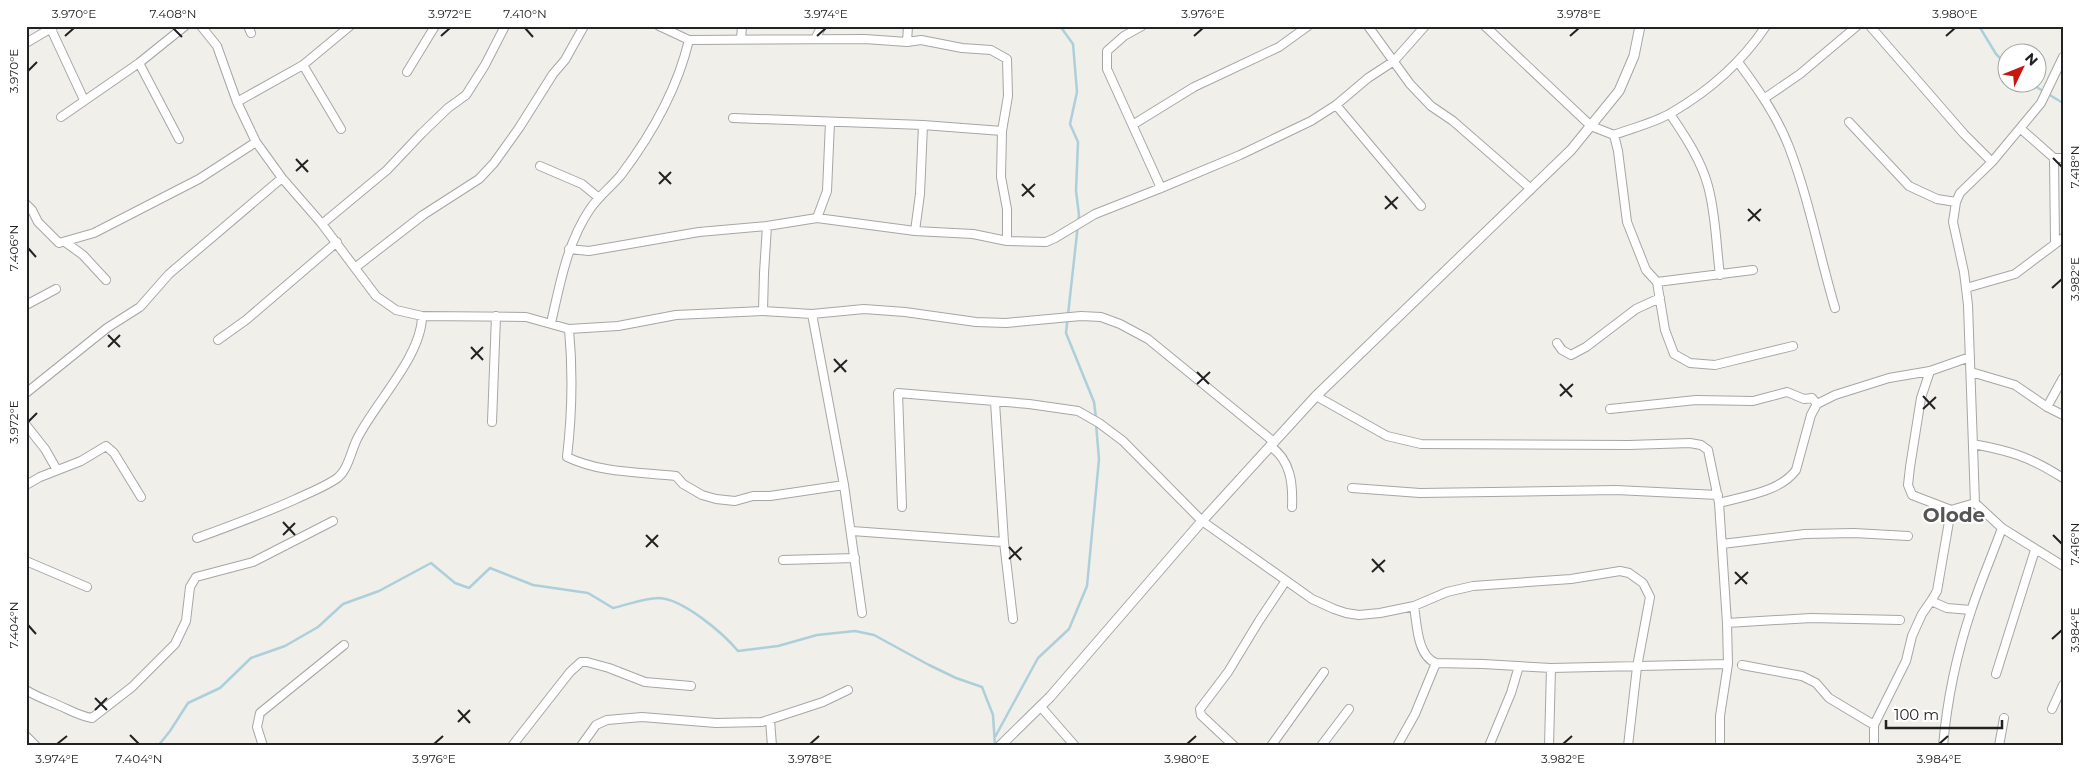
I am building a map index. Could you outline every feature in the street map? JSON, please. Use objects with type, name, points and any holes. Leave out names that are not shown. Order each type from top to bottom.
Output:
[{"type":"street","points":[[61,117],[140,63],[185,26]]},
{"type":"street","points":[[201,26],[217,46],[237,102],[256,142],[282,178],[337,242],[376,296],[396,310],[422,316],[526,317],[569,329],[618,326],[676,315],[763,311],[812,314],[864,309],[905,312],[976,322],[1006,323],[1081,316],[1101,317],[1120,324],[1148,339],[1272,444],[1279,452],[1290,475],[1293,490],[1292,507]]},
{"type":"street","points":[[237,102],[303,65],[350,26]]},
{"type":"street","points":[[407,72],[435,26]]},
{"type":"street","points":[[322,224],[387,170],[428,126],[466,95],[486,65],[505,26]]},
{"type":"street","points":[[356,267],[423,215],[479,179],[494,164],[553,74],[565,60],[584,26]]},
{"type":"street","points":[[658,26],[689,40],[864,39],[907,42],[922,40],[962,48],[991,50],[1007,59],[1008,96],[1002,131],[1001,177],[1007,209],[1007,241]]},
{"type":"street","points":[[741,39],[742,26]]},
{"type":"street","points":[[815,39],[822,26]]},
{"type":"street","points":[[907,42],[908,26]]},
{"type":"street","points":[[1142,26],[1124,36],[1107,51],[1107,69],[1134,124],[1161,188]]},
{"type":"street","points":[[1134,124],[1194,87],[1279,47],[1308,26]]},
{"type":"street","points":[[1368,26],[1410,84],[1431,106],[1452,121],[1531,189]]},
{"type":"street","points":[[569,249],[589,251],[699,232],[767,226],[817,218],[916,231],[973,234],[1007,241],[1046,242],[1095,214],[1161,188],[1310,121],[1336,105],[1368,78],[1394,60],[1425,26]]},
{"type":"street","points":[[1485,26],[1591,126],[1614,135],[1670,114],[1704,91],[1738,62],[1766,26]]},
{"type":"street","points":[[1000,746],[1041,707],[1202,521],[1316,396],[1565,156],[1619,91],[1634,56],[1640,26]]},
{"type":"street","points":[[1764,98],[1800,74],[1856,26]]},
{"type":"street","points":[[1870,26],[1964,134],[1992,162]]},
{"type":"street","points":[[26,42],[53,27],[84,100]]},
{"type":"street","points":[[551,323],[569,249],[590,209],[619,177],[645,142],[674,87],[684,62],[689,40]]},
{"type":"street","points":[[2063,57],[2042,103],[1992,162],[1960,193],[1956,202],[1953,222],[1966,288],[1974,444],[1974,503],[2002,528],[2063,566]]},
{"type":"street","points":[[1738,62],[1764,98],[1789,145],[1808,201],[1835,308]]},
{"type":"street","points":[[140,63],[179,139]]},
{"type":"street","points":[[303,65],[341,129]]},
{"type":"street","points":[[1336,105],[1421,206]]},
{"type":"street","points":[[1670,114],[1694,152],[1708,186],[1713,207],[1720,275]]},
{"type":"street","points":[[733,118],[923,125],[1002,131]]},
{"type":"street","points":[[817,218],[827,191],[830,122]]},
{"type":"street","points":[[1849,122],[1897,176],[1909,186],[1937,199],[1956,202]]},
{"type":"street","points":[[916,231],[920,194],[923,125]]},
{"type":"street","points":[[2021,129],[2054,158],[2063,158]]},
{"type":"street","points":[[1614,135],[1618,151],[1627,222],[1646,270],[1657,282],[1664,330],[1671,350],[1678,357],[1690,363],[1714,365],[1793,346]]},
{"type":"street","points":[[26,204],[32,210],[38,222],[54,238],[60,243],[65,242],[94,233],[198,179],[256,142]]},
{"type":"street","points":[[2054,158],[2055,242]]},
{"type":"street","points":[[540,166],[582,184],[599,198]]},
{"type":"street","points":[[26,394],[107,328],[140,307],[169,274],[282,178]]},
{"type":"street","points":[[763,311],[767,226]]},
{"type":"street","points":[[1966,288],[2014,274],[2055,242],[2063,238]]},
{"type":"street","points":[[65,242],[83,255],[106,280]]},
{"type":"street","points":[[218,340],[246,320],[337,242]]},
{"type":"street","points":[[1657,282],[1753,270]]},
{"type":"street","points":[[26,305],[56,289]]},
{"type":"street","points":[[1557,343],[1562,350],[1571,355],[1586,347],[1636,309],[1660,298]]},
{"type":"street","points":[[812,314],[852,531],[862,613]]},
{"type":"street","points":[[197,538],[273,509],[338,477],[357,438],[406,362],[422,325],[422,316]]},
{"type":"street","points":[[492,422],[496,316]]},
{"type":"street","points":[[569,329],[572,363],[567,458],[582,464],[622,471],[676,476],[683,484],[702,495],[716,499],[735,500],[753,496],[770,496],[844,485]]},
{"type":"street","points":[[1719,503],[1768,489],[1784,482],[1792,475],[1796,470],[1811,415],[1818,404],[1835,396],[1889,378],[1930,371],[1970,357]]},
{"type":"street","points":[[1930,371],[1921,398],[1908,486],[1912,495],[1951,510],[1974,503]]},
{"type":"street","points":[[1971,372],[2015,385],[2047,407],[2063,415]]},
{"type":"street","points":[[2047,407],[2063,378]]},
{"type":"street","points":[[902,507],[898,392],[1029,404],[1078,411],[1099,423],[1123,442],[1202,521],[1285,582],[1312,599],[1346,612],[1359,615],[1380,613],[1414,606],[1447,592],[1473,586],[1571,580],[1620,571],[1629,573],[1643,583],[1650,597],[1637,667],[1628,746]]},
{"type":"street","points":[[1610,409],[1696,400],[1753,401],[1786,392],[1804,399],[1812,398],[1818,404]]},
{"type":"street","points":[[1316,396],[1388,436],[1421,444],[1629,445],[1690,442],[1701,445],[1708,450],[1718,494],[1728,622],[1728,664],[1720,716],[1720,746]]},
{"type":"street","points":[[995,402],[1004,542],[1014,619]]},
{"type":"street","points":[[26,425],[45,449],[57,470]]},
{"type":"street","points":[[1974,444],[2007,450],[2033,460],[2063,478]]},
{"type":"street","points":[[26,485],[81,461],[103,446],[108,447],[141,497]]},
{"type":"street","points":[[1352,488],[1420,493],[1616,490],[1718,494]]},
{"type":"street","points":[[1874,746],[1874,725],[1906,661],[1912,636],[1922,614],[1937,591],[1951,510]]},
{"type":"street","points":[[26,690],[38,698],[83,717],[92,718],[132,688],[175,644],[186,620],[190,587],[196,577],[253,562],[333,521]]},
{"type":"street","points":[[1943,746],[1954,678],[1971,610],[2002,528]]},
{"type":"street","points":[[852,531],[1004,542]]},
{"type":"street","points":[[1722,544],[1806,534],[1854,533],[1908,536]]},
{"type":"street","points":[[1996,674],[2035,550]]},
{"type":"street","points":[[783,560],[855,558]]},
{"type":"street","points":[[26,561],[87,587]]},
{"type":"street","points":[[1234,746],[1201,715],[1200,709],[1228,672],[1285,582]]},
{"type":"street","points":[[1931,601],[1947,608],[1971,610]]},
{"type":"street","points":[[1414,606],[1424,651],[1430,661],[1436,663],[1552,668],[1728,664]]},
{"type":"street","points":[[1728,622],[1811,618],[1900,620]]},
{"type":"street","points":[[263,746],[257,727],[260,714],[344,645]]},
{"type":"street","points":[[512,746],[570,672],[581,662],[609,668],[645,682],[691,686]]},
{"type":"street","points":[[1398,746],[1415,714],[1436,663]]},
{"type":"street","points":[[1742,665],[1802,676],[1816,683],[1830,698],[1874,725]]},
{"type":"street","points":[[1489,746],[1511,693],[1519,666]]},
{"type":"street","points":[[1550,746],[1552,668]]},
{"type":"street","points":[[1271,746],[1324,672]]},
{"type":"street","points":[[2052,709],[2063,685]]},
{"type":"street","points":[[581,746],[596,725],[607,720],[642,717],[716,723],[770,720],[823,702],[848,690]]},
{"type":"street","points":[[1041,707],[1075,746]]},
{"type":"street","points":[[1321,746],[1348,709]]},
{"type":"street","points":[[1999,746],[2004,718]]},
{"type":"street","points":[[770,720],[772,746]]},
{"type":"street","points":[[26,736],[36,746]]},
{"type":"waterway","points":[[1060,26],[1073,44],[1077,92],[1070,124],[1078,142],[1076,191],[1079,215],[1066,333],[1094,402],[1096,418]]},
{"type":"waterway","points":[[1979,26],[1996,54]]},
{"type":"waterway","points":[[2045,92],[2063,103]]},
{"type":"waterway","points":[[995,737],[1038,658],[1069,629],[1087,586],[1099,459],[1096,424]]},
{"type":"waterway","points":[[158,746],[188,703],[220,688],[251,658],[285,646],[318,627],[343,604],[379,591],[431,563],[455,583],[469,588],[490,568],[533,585],[588,593],[613,608],[647,599],[659,598],[669,600],[691,610],[702,618],[723,635],[738,651],[778,646],[817,635],[855,631],[874,635],[929,665],[956,678],[982,687],[993,715],[995,746]]},
{"type":"district","name":"Olode","points":[[1954,515]]}]
